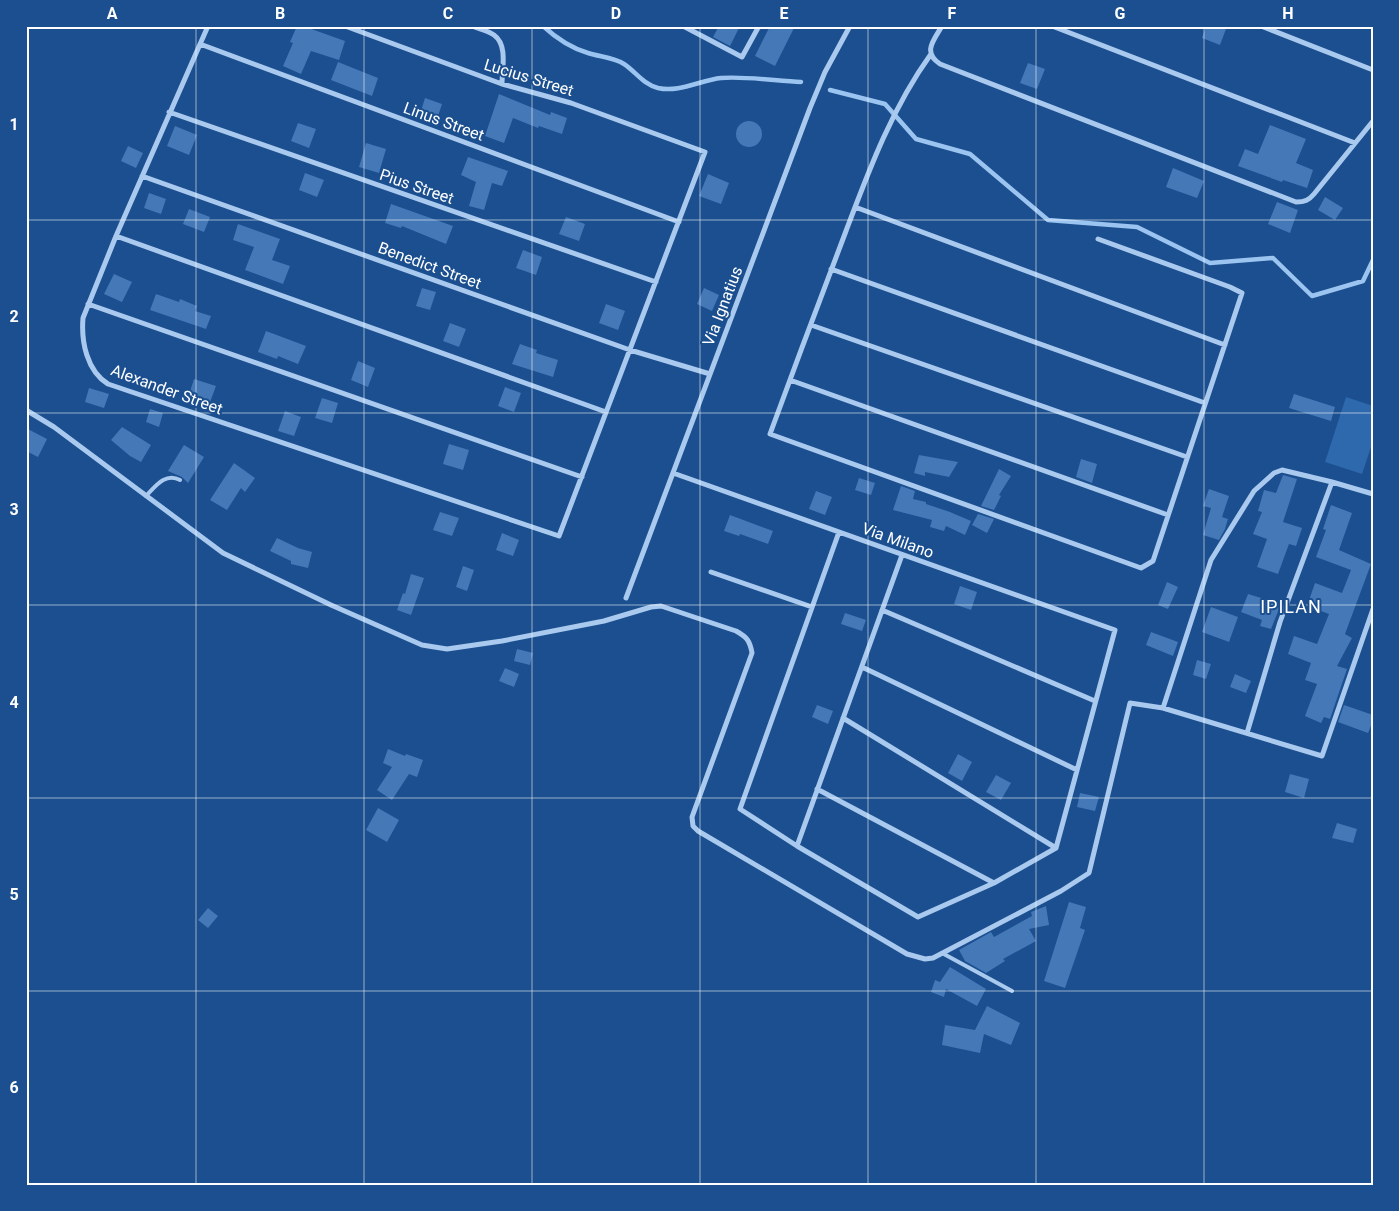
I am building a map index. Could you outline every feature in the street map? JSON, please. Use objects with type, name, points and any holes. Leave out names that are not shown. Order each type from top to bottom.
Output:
[{"type":"street","name":"Alexander Street","points":[[208,26],[116,236],[83,318],[82,331],[89,361],[96,375],[108,384],[559,536],[582,477]]},
{"type":"street","name":"Lucius Street","points":[[345,26],[502,84],[571,103],[705,152],[679,222]]},
{"type":"street","points":[[472,26],[492,34],[500,43],[503,52],[502,84]]},
{"type":"street","points":[[683,26],[742,57],[759,26]]},
{"type":"street","name":"Via Ignatius","points":[[626,598],[810,108],[825,72],[850,26]]},
{"type":"street","points":[[942,26],[930,48],[934,60],[940,64],[1296,202],[1309,200],[1373,121]]},
{"type":"street","points":[[1052,26],[1355,143]]},
{"type":"street","points":[[1261,26],[1373,70]]},
{"type":"street","name":"Linus Street","points":[[200,44],[679,222]]},
{"type":"street","points":[[931,54],[912,80],[888,126],[831,269],[770,434],[1141,568],[1153,561],[1242,293],[1098,239]]},
{"type":"street","name":"Pius Street","points":[[170,112],[656,282]]},
{"type":"street","name":"Benedict Street","points":[[142,176],[630,350],[710,374]]},
{"type":"street","points":[[855,207],[1225,345]]},
{"type":"street","points":[[88,304],[582,477],[679,222]]},
{"type":"street","points":[[116,236],[606,412]]},
{"type":"street","points":[[831,269],[1205,403]]},
{"type":"street","points":[[810,325],[1188,457]]},
{"type":"street","points":[[790,380],[1168,515]]},
{"type":"street","points":[[26,410],[54,427],[223,553],[331,605],[422,645],[447,649],[525,637],[604,621],[651,607],[661,606],[736,631],[745,636],[750,643],[752,653],[692,817],[693,826],[698,831],[907,954],[925,959],[933,958],[1061,891],[1088,873],[1130,703],[1163,708],[1322,756],[1373,609]]},
{"type":"street","points":[[1163,708],[1211,560],[1254,491],[1274,473],[1282,470],[1373,494]]},
{"type":"street","name":"Via Milano","points":[[673,473],[1115,630],[1095,701]]},
{"type":"street","points":[[1247,733],[1280,622],[1332,482]]},
{"type":"street","points":[[838,532],[740,809],[797,846],[918,917],[994,883],[1056,848],[1095,701],[882,610]]},
{"type":"street","points":[[797,846],[902,554]]},
{"type":"street","points":[[711,572],[812,607]]},
{"type":"street","points":[[862,667],[1077,770]]},
{"type":"street","points":[[843,718],[1056,848]]},
{"type":"street","points":[[817,789],[994,883]]},
{"type":"lane","points":[[146,496],[164,479],[173,477],[180,480]]},
{"type":"lane","points":[[942,953],[1012,991]]},
{"type":"shaded area","points":[[1346,397],[1373,406],[1373,441],[1362,474],[1325,462]]},
{"type":"building","points":[[297,26],[303,26],[345,41],[339,60],[311,51],[301,74],[283,66],[293,43],[290,42]]},
{"type":"building","points":[[719,26],[740,26],[730,46],[713,37]]},
{"type":"building","points":[[770,26],[795,26],[775,66],[755,56]]},
{"type":"building","points":[[1206,26],[1217,26],[1226,29],[1220,45],[1202,38]]},
{"type":"building","points":[[338,62],[378,78],[372,96],[331,80]]},
{"type":"building","points":[[1028,63],[1045,69],[1037,89],[1020,83]]},
{"type":"building","points":[[499,94],[550,115],[551,112],[567,118],[562,134],[539,126],[538,128],[513,118],[504,143],[485,136]]},
{"type":"building","points":[[425,98],[442,104],[437,119],[420,114]]},
{"type":"building","points":[[749,121],[759,124],[762,134],[759,144],[749,147],[739,144],[736,134],[739,124]]},
{"type":"building","points":[[298,123],[316,129],[309,148],[291,141]]},
{"type":"building","points":[[1270,125],[1306,139],[1296,163],[1313,170],[1307,188],[1283,180],[1282,182],[1238,166],[1245,149],[1258,154]]},
{"type":"building","points":[[175,126],[197,135],[189,155],[167,146]]},
{"type":"building","points":[[366,143],[386,149],[379,173],[359,167]]},
{"type":"building","points":[[128,146],[143,153],[136,168],[121,161]]},
{"type":"building","points":[[468,157],[508,171],[502,186],[492,183],[484,210],[469,206],[476,182],[461,175]]},
{"type":"building","points":[[1173,168],[1204,181],[1197,198],[1166,187]]},
{"type":"building","points":[[305,173],[324,180],[317,197],[299,190]]},
{"type":"building","points":[[708,174],[729,183],[721,204],[699,196]]},
{"type":"building","points":[[149,193],[166,199],[161,214],[144,208]]},
{"type":"building","points":[[1325,197],[1343,208],[1335,220],[1318,210]]},
{"type":"building","points":[[1277,202],[1298,210],[1290,233],[1268,224]]},
{"type":"building","points":[[391,204],[453,226],[446,244],[402,226],[401,228],[385,223]]},
{"type":"building","points":[[189,209],[210,217],[204,232],[183,224]]},
{"type":"building","points":[[566,217],[585,224],[579,241],[559,234]]},
{"type":"building","points":[[238,224],[280,239],[272,260],[290,266],[283,284],[245,270],[254,247],[233,240]]},
{"type":"building","points":[[523,250],[542,257],[536,275],[516,268]]},
{"type":"building","points":[[114,274],[132,282],[122,302],[104,294]]},
{"type":"building","points":[[422,288],[436,292],[430,310],[416,306]]},
{"type":"building","points":[[704,288],[719,295],[712,311],[697,304]]},
{"type":"building","points":[[156,294],[179,302],[180,299],[197,306],[195,311],[211,316],[206,329],[150,310]]},
{"type":"building","points":[[606,304],[625,311],[618,330],[599,323]]},
{"type":"building","points":[[450,323],[466,329],[459,347],[443,341]]},
{"type":"building","points":[[266,331],[306,346],[298,364],[278,356],[277,359],[258,352]]},
{"type":"building","points":[[520,344],[537,350],[536,353],[558,360],[553,377],[512,364]]},
{"type":"building","points":[[358,361],[375,368],[368,387],[351,380]]},
{"type":"building","points":[[194,379],[216,386],[209,405],[188,398]]},
{"type":"building","points":[[505,387],[521,393],[514,412],[498,406]]},
{"type":"building","points":[[89,388],[109,394],[104,408],[85,402]]},
{"type":"building","points":[[1294,394],[1335,407],[1331,421],[1289,408]]},
{"type":"building","points":[[322,398],[338,403],[332,423],[315,418]]},
{"type":"building","points":[[150,409],[163,413],[159,427],[146,422]]},
{"type":"building","points":[[285,411],[301,417],[294,436],[278,431]]},
{"type":"building","points":[[122,427],[151,445],[141,462],[130,456],[111,440]]},
{"type":"building","points":[[26,428],[47,439],[38,457],[26,451]]},
{"type":"building","points":[[449,444],[469,450],[463,470],[443,464]]},
{"type":"building","points":[[184,445],[204,457],[188,483],[182,477],[168,471]]},
{"type":"building","points":[[919,455],[958,462],[949,477],[925,472],[925,476],[914,473]]},
{"type":"building","points":[[1081,459],[1097,464],[1092,483],[1076,477]]},
{"type":"building","points":[[234,463],[255,478],[245,492],[241,488],[227,510],[210,500]]},
{"type":"building","points":[[999,469],[1011,476],[999,495],[1001,496],[994,510],[981,506]]},
{"type":"building","points":[[1283,475],[1297,479],[1283,522],[1302,528],[1296,546],[1289,544],[1278,574],[1257,567],[1267,539],[1253,534],[1262,512],[1258,511],[1264,490],[1276,493]]},
{"type":"building","points":[[859,478],[875,483],[871,495],[855,490]]},
{"type":"building","points":[[901,486],[915,491],[913,499],[926,502],[926,504],[971,521],[965,535],[946,526],[944,531],[930,527],[932,520],[893,510]]},
{"type":"building","points":[[1209,489],[1229,496],[1222,517],[1228,519],[1219,540],[1203,535],[1211,508],[1203,506]]},
{"type":"building","points":[[816,491],[832,497],[825,515],[809,509]]},
{"type":"building","points":[[1331,505],[1352,513],[1339,550],[1371,564],[1345,634],[1352,638],[1337,666],[1347,669],[1330,719],[1324,717],[1321,723],[1305,716],[1317,684],[1305,680],[1311,663],[1288,654],[1294,636],[1317,644],[1329,614],[1307,606],[1315,583],[1342,593],[1351,570],[1316,557],[1326,530],[1323,529]]},
{"type":"building","points":[[440,512],[459,518],[452,536],[433,530]]},
{"type":"building","points":[[978,514],[994,519],[987,533],[972,525]]},
{"type":"building","points":[[730,515],[773,531],[768,544],[740,534],[739,536],[724,531]]},
{"type":"building","points":[[502,533],[519,540],[513,556],[496,550]]},
{"type":"building","points":[[277,538],[312,552],[308,568],[291,564],[291,561],[270,551]]},
{"type":"building","points":[[463,566],[474,570],[467,591],[456,587]]},
{"type":"building","points":[[411,574],[424,578],[411,615],[397,610],[403,593],[405,594]]},
{"type":"building","points":[[1167,582],[1178,587],[1168,609],[1158,605]]},
{"type":"building","points":[[960,586],[977,592],[971,610],[954,604]]},
{"type":"building","points":[[1248,594],[1281,604],[1271,629],[1260,626],[1262,620],[1241,612]]},
{"type":"building","points":[[1211,607],[1238,617],[1229,642],[1202,632]]},
{"type":"building","points":[[845,613],[866,620],[862,631],[841,624]]},
{"type":"building","points":[[1151,632],[1178,642],[1173,656],[1146,645]]},
{"type":"building","points":[[517,649],[533,653],[530,665],[514,661]]},
{"type":"building","points":[[1197,660],[1211,664],[1206,679],[1193,675]]},
{"type":"building","points":[[505,668],[519,674],[514,687],[499,681]]},
{"type":"building","points":[[1235,674],[1251,681],[1246,693],[1230,687]]},
{"type":"building","points":[[817,705],[833,711],[828,724],[812,717]]},
{"type":"building","points":[[1344,705],[1373,715],[1373,721],[1368,733],[1338,722]]},
{"type":"building","points":[[388,749],[405,756],[406,754],[423,760],[417,777],[409,774],[392,800],[377,790],[392,767],[383,763]]},
{"type":"building","points":[[958,754],[972,762],[962,781],[948,773]]},
{"type":"building","points":[[1290,774],[1309,779],[1304,798],[1285,792]]},
{"type":"building","points":[[996,775],[1011,783],[1001,800],[986,792]]},
{"type":"building","points":[[1080,793],[1099,797],[1095,811],[1077,807]]},
{"type":"building","points":[[378,808],[399,820],[387,842],[366,830]]},
{"type":"building","points":[[1337,823],[1357,829],[1353,843],[1332,838]]},
{"type":"building","points":[[1069,902],[1086,907],[1080,928],[1085,930],[1065,988],[1044,981]]},
{"type":"building","points":[[1046,906],[1049,925],[1029,929],[1036,941],[1003,959],[1005,961],[986,973],[965,961],[959,950],[991,932],[994,937],[1032,916],[1031,912]]},
{"type":"building","points":[[208,908],[218,916],[208,928],[198,920]]},
{"type":"building","points":[[950,967],[986,989],[977,1006],[946,989],[944,997],[931,992],[935,980],[940,982]]},
{"type":"building","points":[[987,1006],[1020,1023],[1011,1045],[984,1034],[980,1053],[942,1045],[945,1025],[975,1030]]},
{"type":"waterway","points":[[543,26],[558,38],[576,48],[620,62],[648,84],[658,88],[674,89],[721,78],[801,82]]},
{"type":"waterway","points":[[830,90],[885,104],[916,139],[970,154],[1048,220],[1137,227],[1210,263],[1273,258],[1312,296],[1363,281],[1373,260]]},
{"type":"district","name":"IPILAN","points":[[1291,607]]}]
